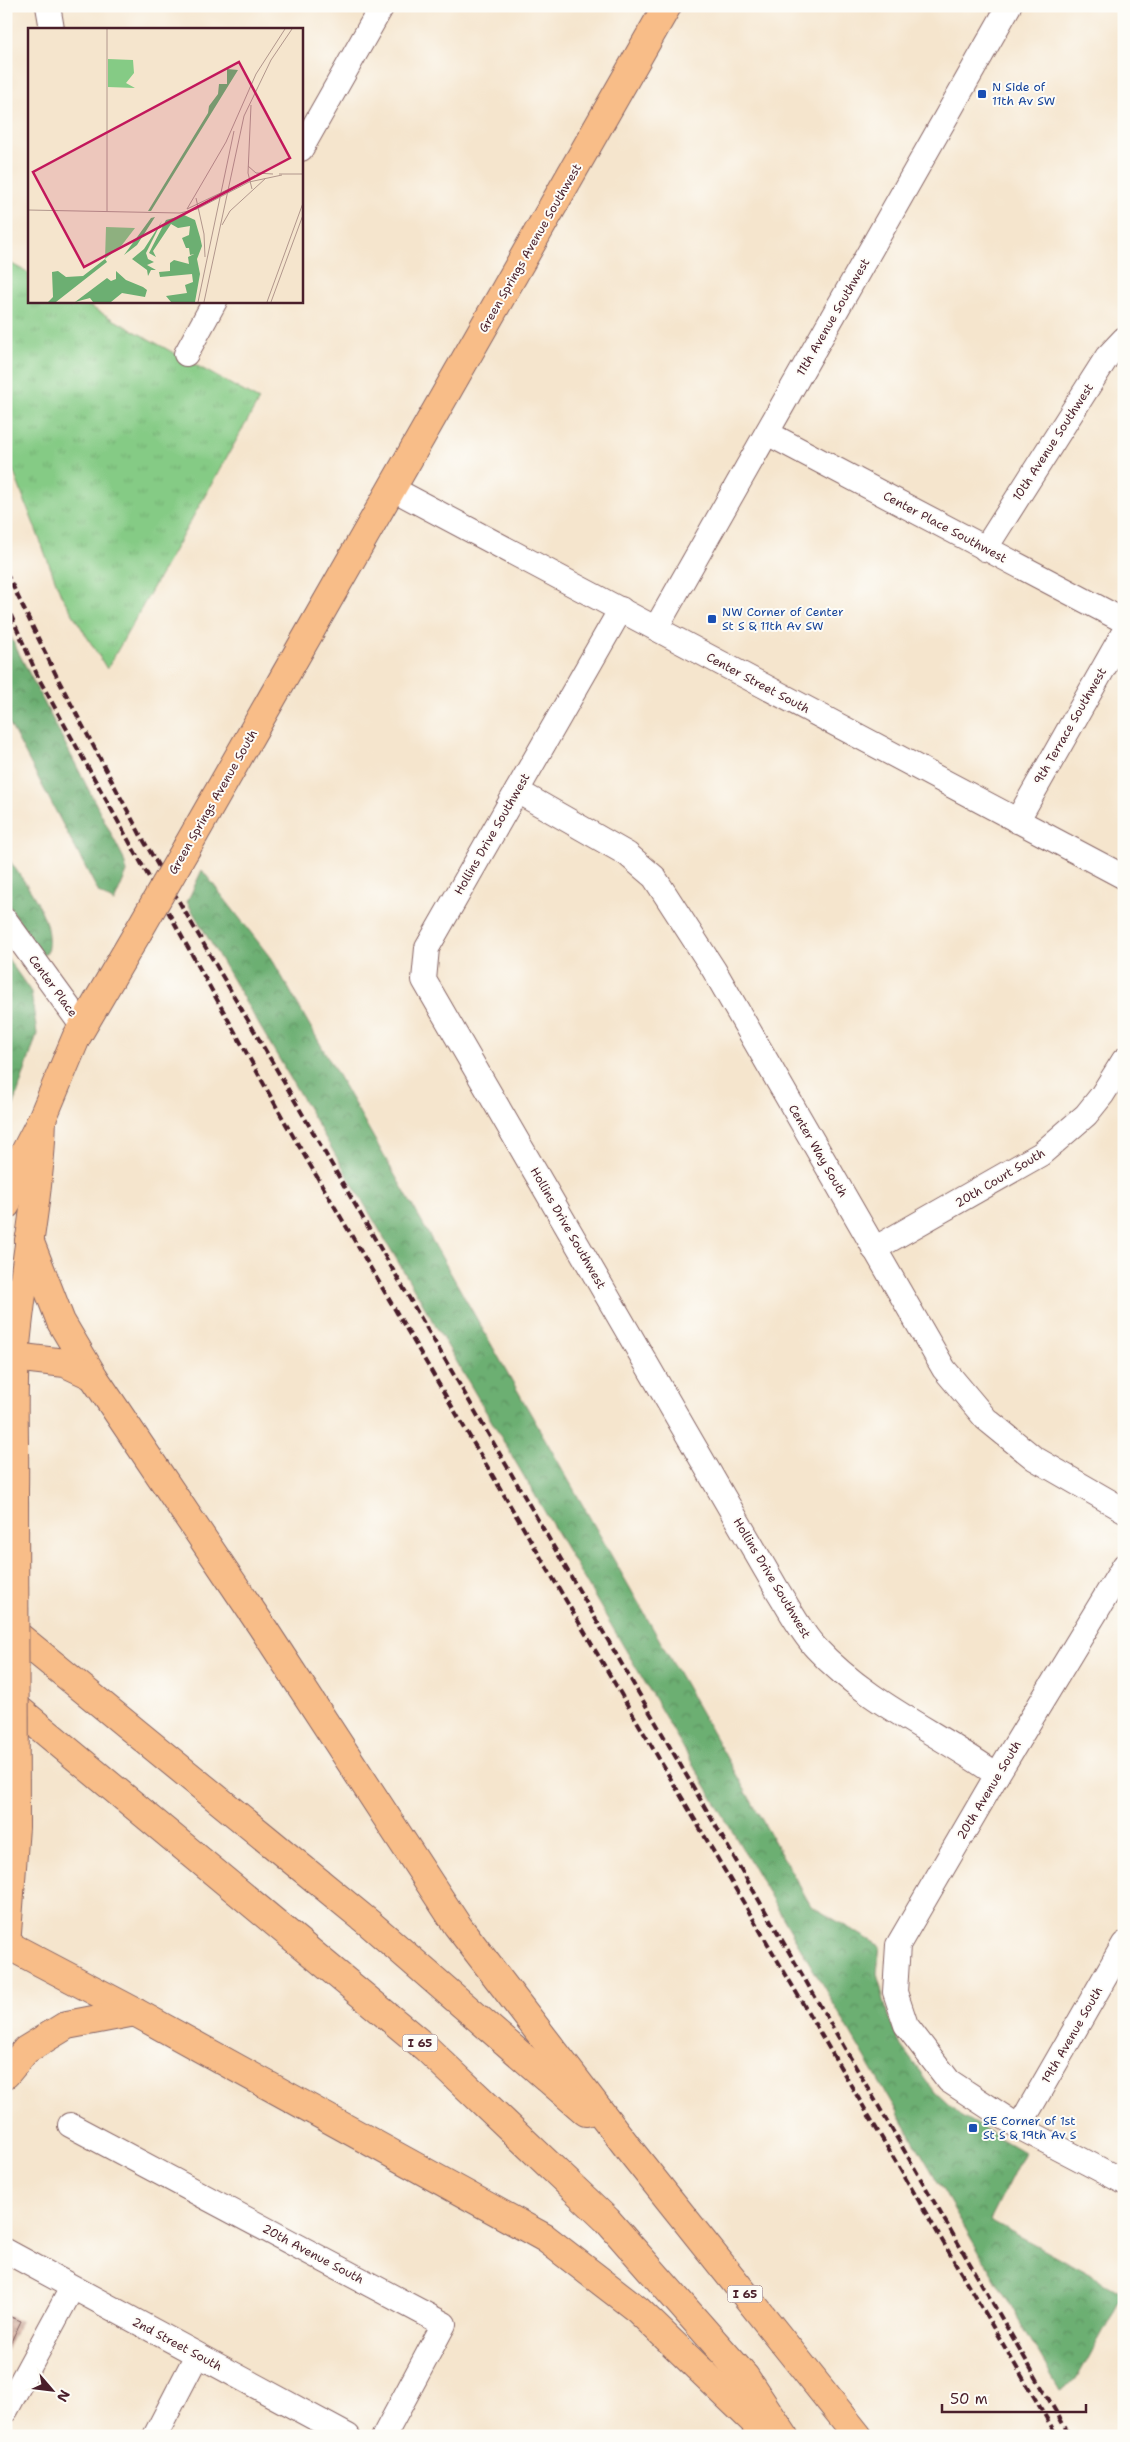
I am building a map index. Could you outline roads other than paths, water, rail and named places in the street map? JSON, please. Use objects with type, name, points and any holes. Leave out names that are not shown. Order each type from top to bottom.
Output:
[{"type":"main road","name":"Green Springs Avenue Southwest","points":[[393,489],[666,6]]},
{"type":"main road","name":"Green Springs Avenue South","points":[[6,1205],[23,1156],[42,1119],[83,1027],[393,489]]},
{"type":"main road","name":"Green Springs Avenue South","points":[[6,1945],[16,1827],[14,1490],[11,1357],[28,1240],[37,1199],[42,1119]]},
{"type":"main road","points":[[28,1240],[61,1322],[93,1376],[261,1625],[457,1925],[632,2153]]},
{"type":"main road","points":[[11,1357],[65,1363],[93,1376]]},
{"type":"main road","name":"I 65","points":[[6,1626],[369,1923],[632,2153],[858,2436]]},
{"type":"main road","name":"I 65","points":[[6,1700],[426,2048],[600,2213],[745,2377],[784,2436]]},
{"type":"main road","points":[[6,1945],[135,2012],[545,2238],[638,2310],[770,2436]]},
{"type":"main road","points":[[6,2074],[26,2050],[67,2025],[135,2012]]},
{"type":"street","points":[[48,6],[52,28]]},
{"type":"street","points":[[302,147],[382,6]]},
{"type":"street","name":"11th Avenue Southwest","points":[[656,628],[1010,6]]},
{"type":"street","points":[[186,354],[214,302]]},
{"type":"street","name":"10th Avenue Southwest","points":[[985,548],[1116,361],[1124,339]]},
{"type":"street","name":"Center Place Southwest","points":[[767,433],[1124,621]]},
{"type":"street","name":"Center Street South","points":[[393,489],[1124,877]]},
{"type":"street","name":"Hollins Drive Southwest","points":[[621,609],[427,948],[424,980],[773,1583],[815,1648],[868,1695],[997,1775]]},
{"type":"street","name":"9th Terrace Southwest","points":[[1016,821],[1124,632]]},
{"type":"street","name":"Center Way South","points":[[518,790],[627,854],[654,877],[714,970],[944,1369],[986,1419],[1034,1458],[1124,1510]]},
{"type":"street","name":"Center Place","points":[[6,921],[83,1027]]},
{"type":"street","name":"20th Court South","points":[[874,1249],[1042,1154],[1086,1115],[1102,1095],[1124,1060]]},
{"type":"street","name":"20th Avenue South","points":[[1124,1566],[997,1775],[898,1946],[895,1992],[906,2025],[949,2081],[1019,2127],[1124,2182]]},
{"type":"street","name":"19th Avenue South","points":[[1019,2127],[1124,1944]]},
{"type":"street","name":"20th Avenue South","points":[[70,2125],[444,2324],[384,2436]]},
{"type":"street","name":"2nd Street South","points":[[6,2251],[348,2436]]},
{"type":"street","points":[[6,2410],[72,2288]]},
{"type":"street","points":[[155,2436],[197,2355]]},
{"type":"railway","points":[[6,572],[59,681],[141,836],[1070,2436]]},
{"type":"railway","points":[[6,604],[39,679],[286,1124],[1057,2436]]},
{"type":"place","name":"N Side of 11th Av SW","points":[[982,94]]},
{"type":"place","name":"NW Corner of Center St S & 11th Av SW","points":[[712,619]]},
{"type":"place","name":"SE Corner of 1st St S & 19th Av S","points":[[973,2128]]}]
